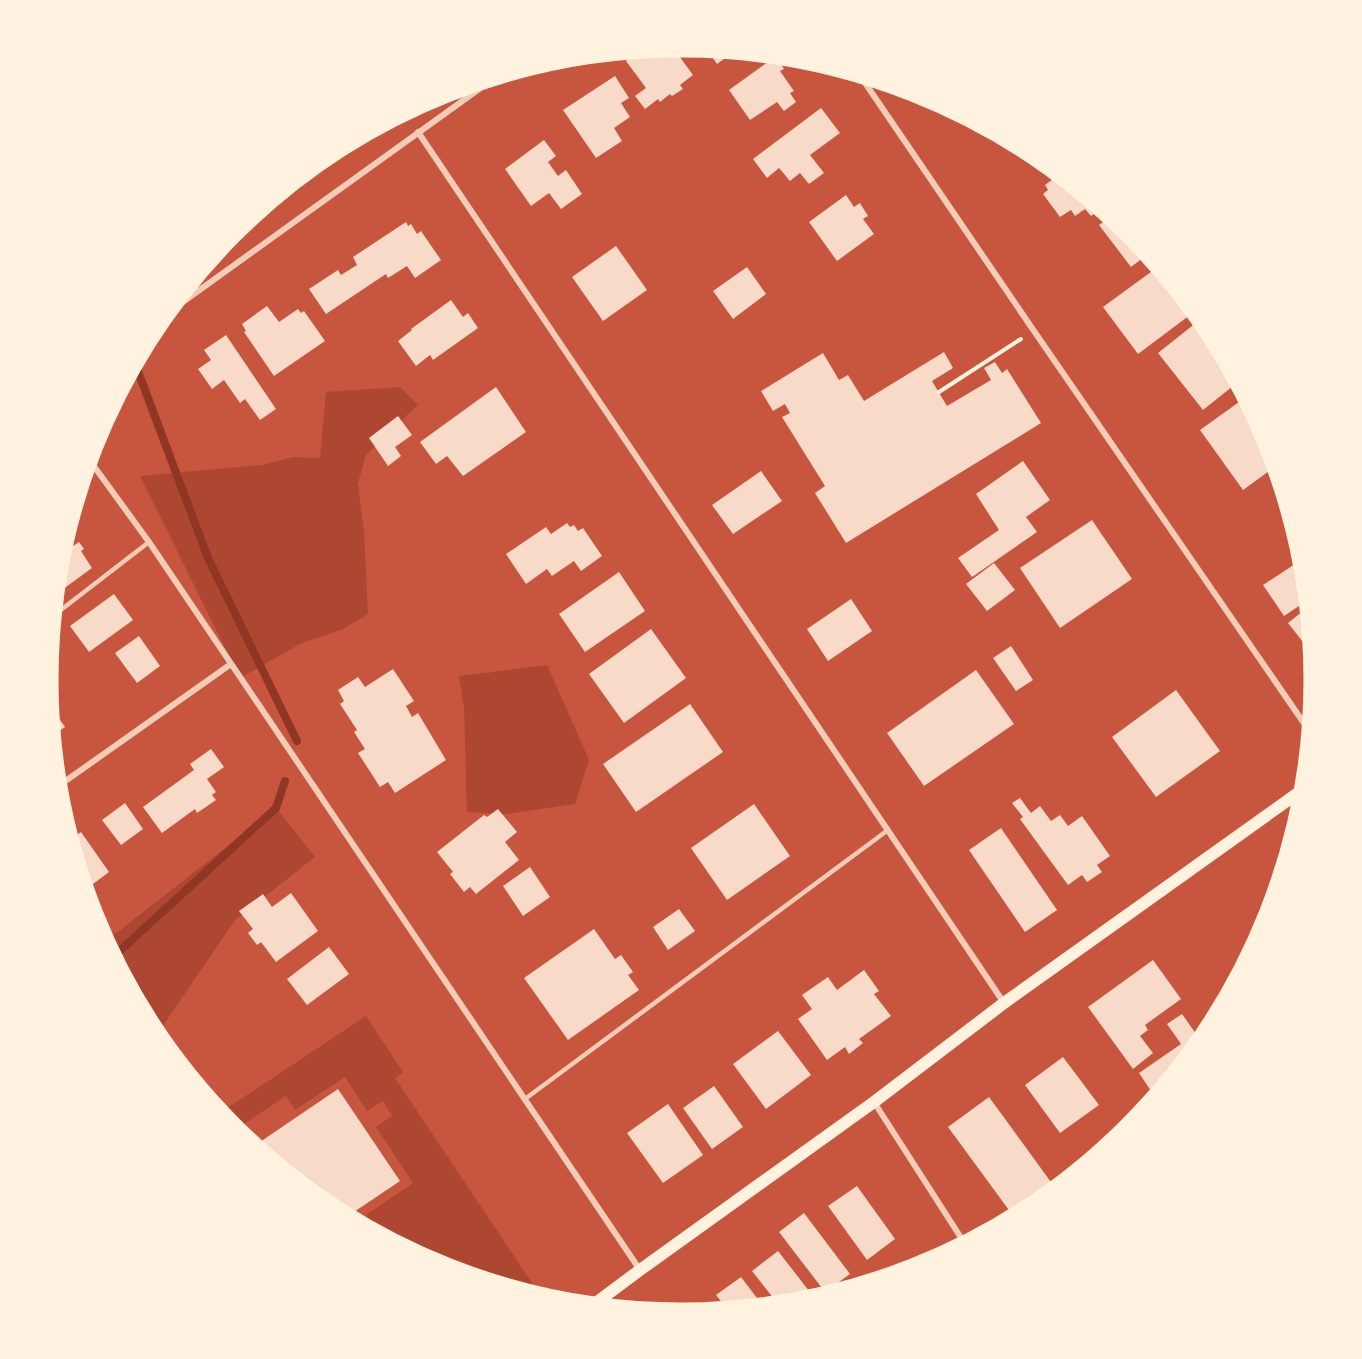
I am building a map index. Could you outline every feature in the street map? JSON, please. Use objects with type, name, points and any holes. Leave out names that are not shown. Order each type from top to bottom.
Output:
[{"type":"main road","points":[[602,1298],[874,1102],[1004,1003],[1294,796]]},
{"type":"street","points":[[866,84],[1304,723]]},
{"type":"street","points":[[187,299],[477,90]]},
{"type":"street","points":[[418,132],[1004,1003]]},
{"type":"street","points":[[94,467],[231,664],[640,1270]]},
{"type":"street","points":[[65,781],[231,664]]},
{"type":"street","points":[[874,1102],[961,1237]]},
{"type":"lane","points":[[61,610],[148,542]]},
{"type":"lane","points":[[525,1099],[888,830]]},
{"type":"path","points":[[939,393],[1034,331]]},
{"type":"shaded area","points":[[400,387],[418,405],[366,455],[358,483],[364,531],[368,614],[343,629],[300,644],[240,678],[140,476],[262,465],[293,457],[320,458],[326,392]]},
{"type":"shaded area","points":[[547,665],[589,760],[575,804],[506,814],[467,812],[464,708],[459,676]]},
{"type":"shaded area","points":[[276,808],[315,857],[235,920],[162,1027],[112,936]]},
{"type":"shaded area","points":[[366,1016],[403,1072],[395,1078],[532,1283],[530,1285],[519,1282],[442,1256],[369,1220],[366,1215],[413,1183],[376,1127],[392,1116],[383,1101],[367,1111],[345,1077],[295,1110],[286,1096],[244,1124],[228,1108]]},
{"type":"building","points":[[679,56],[693,75],[680,85],[683,89],[672,96],[670,94],[660,102],[658,99],[645,109],[635,96],[646,88],[626,61],[630,58],[640,57]]},
{"type":"building","points":[[712,57],[726,57],[717,64]]},
{"type":"building","points":[[768,62],[781,64],[784,69],[780,71],[794,91],[790,93],[796,102],[784,111],[777,102],[750,120],[729,90]]},
{"type":"building","points":[[615,76],[629,98],[621,103],[630,117],[614,128],[622,141],[596,158],[563,110]]},
{"type":"building","points":[[821,108],[840,133],[810,155],[824,173],[809,184],[800,173],[790,181],[779,168],[767,178],[753,159]]},
{"type":"building","points":[[544,140],[556,156],[548,162],[558,176],[566,170],[582,194],[561,209],[549,193],[531,206],[505,169]]},
{"type":"building","points":[[1053,179],[1095,213],[1091,216],[1085,209],[1075,216],[1071,210],[1060,217],[1043,194],[1048,190],[1045,185]]},
{"type":"building","points":[[846,195],[854,207],[860,203],[868,216],[863,219],[874,234],[837,261],[809,222]]},
{"type":"building","points":[[1104,221],[1142,259],[1131,267],[1099,225]]},
{"type":"building","points":[[406,222],[408,226],[411,224],[417,234],[421,231],[441,260],[415,278],[407,266],[388,278],[386,274],[326,314],[309,289],[338,270],[341,275],[357,265],[353,257]]},
{"type":"building","points":[[616,246],[647,290],[603,321],[572,277]]},
{"type":"building","points":[[747,267],[766,294],[733,319],[713,291]]},
{"type":"building","points":[[1152,271],[1188,316],[1138,354],[1103,307]]},
{"type":"building","points":[[451,300],[463,317],[468,313],[478,328],[433,360],[430,355],[416,366],[398,341]]},
{"type":"building","points":[[267,306],[279,322],[298,309],[301,313],[304,311],[325,341],[274,376],[244,332],[246,331],[242,324]]},
{"type":"building","points":[[1194,325],[1232,387],[1203,410],[1158,353]]},
{"type":"building","points":[[226,335],[276,409],[260,420],[245,399],[240,403],[224,380],[212,389],[198,369],[211,360],[204,350]]},
{"type":"building","points":[[944,352],[953,368],[932,381],[947,406],[991,380],[984,368],[995,362],[1002,373],[1007,369],[1041,423],[846,543],[815,493],[825,486],[782,417],[790,413],[785,404],[773,411],[761,391],[823,353],[839,380],[848,375],[864,401]]},
{"type":"building","points":[[496,387],[526,432],[463,476],[447,456],[436,464],[420,442]]},
{"type":"building","points":[[1240,402],[1269,471],[1243,490],[1200,430]]},
{"type":"building","points":[[398,416],[412,435],[395,447],[401,456],[388,466],[369,438]]},
{"type":"building","points":[[1023,461],[1050,500],[1026,517],[1037,532],[972,577],[958,558],[999,530],[976,494]]},
{"type":"building","points":[[761,471],[782,501],[733,534],[712,505]]},
{"type":"building","points":[[1092,520],[1132,579],[1060,628],[1020,568]]},
{"type":"building","points":[[567,523],[570,527],[574,525],[578,531],[583,528],[602,556],[581,571],[574,561],[552,576],[547,569],[526,584],[506,554],[546,527],[551,534]]},
{"type":"building","points":[[79,542],[84,549],[81,551],[92,568],[64,589],[69,558],[71,547]]},
{"type":"building","points":[[994,563],[1015,590],[987,611],[966,584]]},
{"type":"building","points":[[1294,564],[1301,605],[1284,616],[1263,585]]},
{"type":"building","points":[[619,572],[645,611],[585,652],[559,614]]},
{"type":"building","points":[[114,594],[133,620],[89,652],[70,626]]},
{"type":"building","points":[[851,599],[872,631],[828,661],[807,629]]},
{"type":"building","points":[[1301,612],[1304,644],[1288,623]]},
{"type":"building","points":[[651,629],[686,678],[624,723],[589,674]]},
{"type":"building","points":[[139,636],[160,666],[137,683],[115,653]]},
{"type":"building","points":[[1011,646],[1033,680],[1016,691],[993,658]]},
{"type":"building","points":[[393,669],[414,701],[406,706],[412,717],[418,713],[446,760],[395,793],[388,782],[380,787],[358,753],[365,749],[354,732],[357,730],[340,704],[344,701],[338,690],[358,677],[365,687]]},
{"type":"building","points":[[976,670],[1014,724],[924,786],[887,733]]},
{"type":"building","points":[[1176,690],[1220,751],[1156,797],[1112,737]]},
{"type":"building","points":[[690,704],[723,752],[636,812],[603,764]]},
{"type":"building","points":[[58,717],[65,727],[59,731]]},
{"type":"building","points":[[211,749],[224,767],[207,779],[216,792],[212,795],[216,800],[197,813],[195,809],[162,833],[143,807],[194,770],[190,764]]},
{"type":"building","points":[[1020,798],[1031,813],[1040,806],[1051,821],[1060,815],[1068,826],[1082,816],[1110,856],[1097,865],[1102,872],[1087,882],[1082,875],[1068,885],[1020,819],[1023,817],[1012,803]]},
{"type":"building","points":[[125,803],[143,829],[121,845],[102,820]]},
{"type":"building","points":[[754,804],[790,856],[727,900],[691,848]]},
{"type":"building","points":[[498,809],[517,832],[505,842],[519,860],[476,894],[470,887],[464,892],[450,874],[453,872],[437,852],[484,815],[487,817]]},
{"type":"building","points":[[1001,828],[1057,910],[1025,932],[969,850]]},
{"type":"building","points":[[81,832],[109,872],[92,885],[78,841],[77,835]]},
{"type":"building","points":[[530,867],[550,897],[523,916],[503,886]]},
{"type":"building","points":[[291,893],[318,931],[276,962],[261,942],[257,945],[248,933],[253,929],[239,911],[263,894],[272,907]]},
{"type":"building","points":[[679,909],[695,931],[668,950],[653,927]]},
{"type":"building","points":[[594,929],[615,959],[621,955],[633,972],[628,975],[639,990],[568,1040],[524,978]]},
{"type":"building","points":[[329,947],[349,974],[307,1005],[287,979]]},
{"type":"building","points":[[1153,960],[1181,999],[1145,1025],[1148,1030],[1140,1036],[1153,1053],[1133,1069],[1088,1007]]},
{"type":"building","points":[[864,970],[879,991],[874,994],[891,1016],[859,1039],[863,1043],[849,1054],[845,1047],[827,1060],[798,1019],[812,1009],[802,995],[828,977],[837,990]]},
{"type":"building","points":[[1182,1014],[1195,1033],[1151,1090],[1139,1073],[1181,1044],[1167,1024]]},
{"type":"building","points":[[778,1031],[811,1075],[766,1109],[733,1064]]},
{"type":"building","points":[[1063,1057],[1099,1105],[1060,1133],[1025,1085]]},
{"type":"building","points":[[714,1086],[743,1127],[712,1149],[683,1108]]},
{"type":"building","points":[[338,1089],[400,1181],[355,1211],[301,1175],[261,1141]]},
{"type":"building","points":[[989,1097],[1051,1182],[1009,1210],[948,1127]]},
{"type":"building","points":[[668,1104],[703,1155],[663,1183],[627,1133]]},
{"type":"building","points":[[857,1186],[895,1239],[867,1260],[828,1206]]},
{"type":"building","points":[[804,1213],[850,1274],[837,1284],[821,1287],[779,1232]]},
{"type":"building","points":[[778,1251],[809,1291],[772,1297],[752,1271]]},
{"type":"building","points":[[741,1277],[757,1298],[722,1302],[716,1295]]},
{"type":"waterway","points":[[138,372],[208,558],[297,741]]},
{"type":"waterway","points":[[119,951],[276,808],[285,781]]}]
